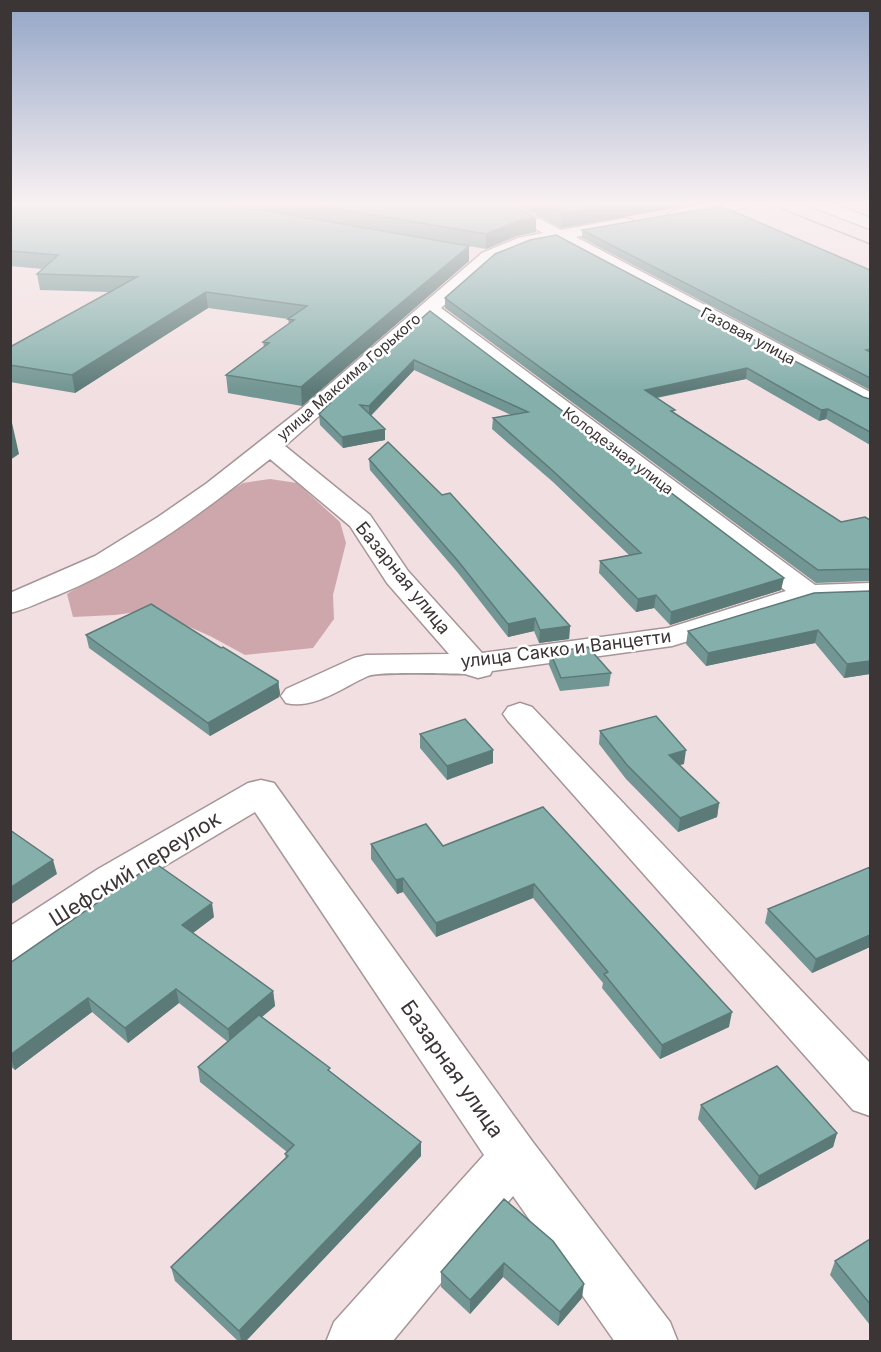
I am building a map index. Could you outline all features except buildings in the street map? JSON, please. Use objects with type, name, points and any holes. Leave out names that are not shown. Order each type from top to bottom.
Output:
[{"type":"street","name":"улица Максима Горького","points":[[10,604],[116,556],[189,508],[269,446],[478,266]]},
{"type":"street","name":"Газовая улица","points":[[617,266],[870,401]]},
{"type":"street","name":"Колодезная улица","points":[[429,308],[808,594]]},
{"type":"street","name":"Базарная улица","points":[[269,446],[360,521],[398,577],[476,666]]},
{"type":"street","name":"улица Сакко и Ванцетти","points":[[298,696],[366,664],[476,666],[672,637],[808,594],[870,592]]},
{"type":"street","points":[[520,714],[870,1095]]},
{"type":"street","name":"Базарная улица","points":[[261,792],[514,1157],[650,1341]]},
{"type":"street","name":"Шефский переулок","points":[[10,948],[112,879],[261,792]]},
{"type":"street","points":[[354,1341],[514,1157]]},
{"type":"shaded area","points":[[270,479],[297,483],[340,522],[346,543],[333,595],[334,619],[313,648],[245,655],[210,636],[151,610],[73,617],[67,594],[243,483]]}]
